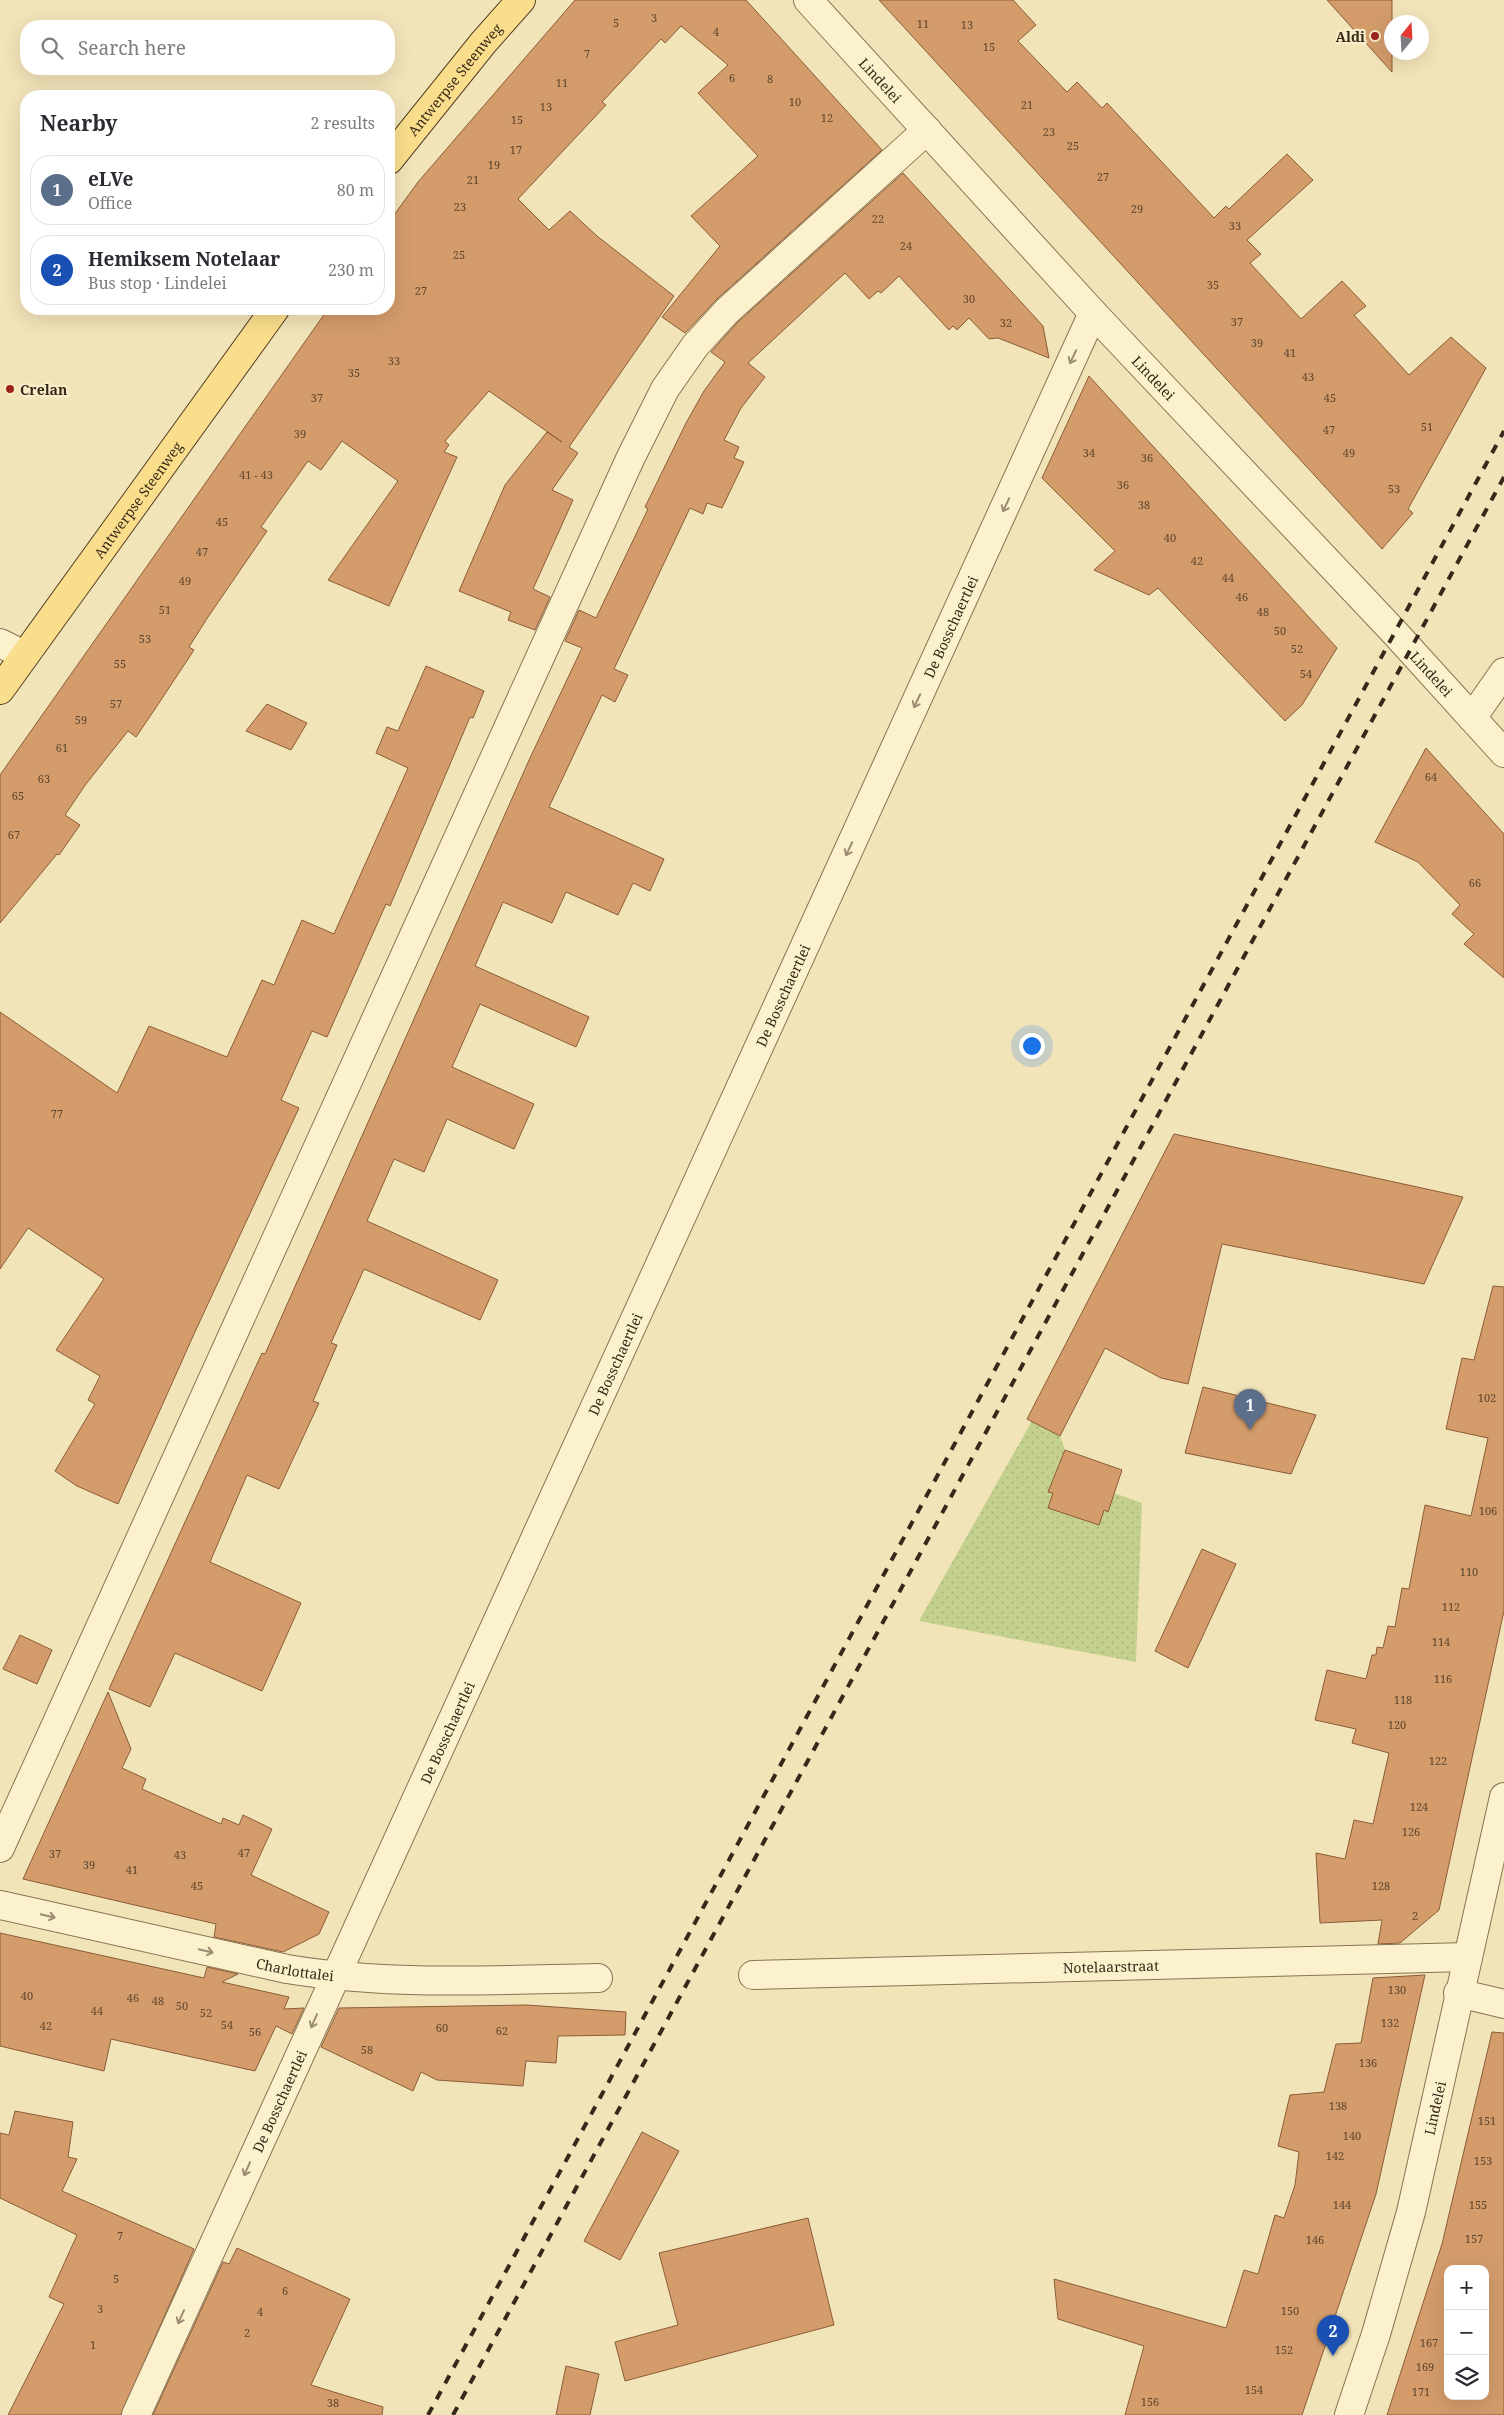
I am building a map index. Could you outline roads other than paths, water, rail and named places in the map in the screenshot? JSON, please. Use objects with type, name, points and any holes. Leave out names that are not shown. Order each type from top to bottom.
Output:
[{"type":"main road","name":"Antwerpse Steenweg","points":[[395,153],[483,43],[521,0]]},
{"type":"main road","name":"Antwerpse Steenweg","points":[[0,690],[271,315]]},
{"type":"street","name":"Lindelei","points":[[808,0],[1094,313],[1504,753]]},
{"type":"street","points":[[0,1848],[630,459],[665,389],[694,346],[727,311],[927,130]]},
{"type":"street","name":"De Bosschaertlei","points":[[136,2415],[1094,313]]},
{"type":"street","points":[[0,643],[24,655]]},
{"type":"street","points":[[1472,718],[1504,672]]},
{"type":"street","name":"Lindelei","points":[[1349,2415],[1376,2334],[1411,2212],[1458,1993],[1468,1957],[1504,1797]]},
{"type":"street","name":"Charlottalei","points":[[0,1905],[287,1969],[334,1977],[404,1982],[598,1978]]},
{"type":"street","name":"Notelaarstraat","points":[[753,1975],[1468,1957]]},
{"type":"street","points":[[1458,1993],[1504,2004]]},
{"type":"railway","points":[[428,2415],[1504,431]]},
{"type":"railway","points":[[453,2415],[1504,477]]},
{"type":"place","name":"Aldi","points":[[1375,36]]},
{"type":"place","name":"Crelan","points":[[10,389]]},
{"type":"place","name":"eLVe","points":[[1250,1430]]},
{"type":"place","name":"Hemiksem Notelaar","points":[[1333,2356]]}]
